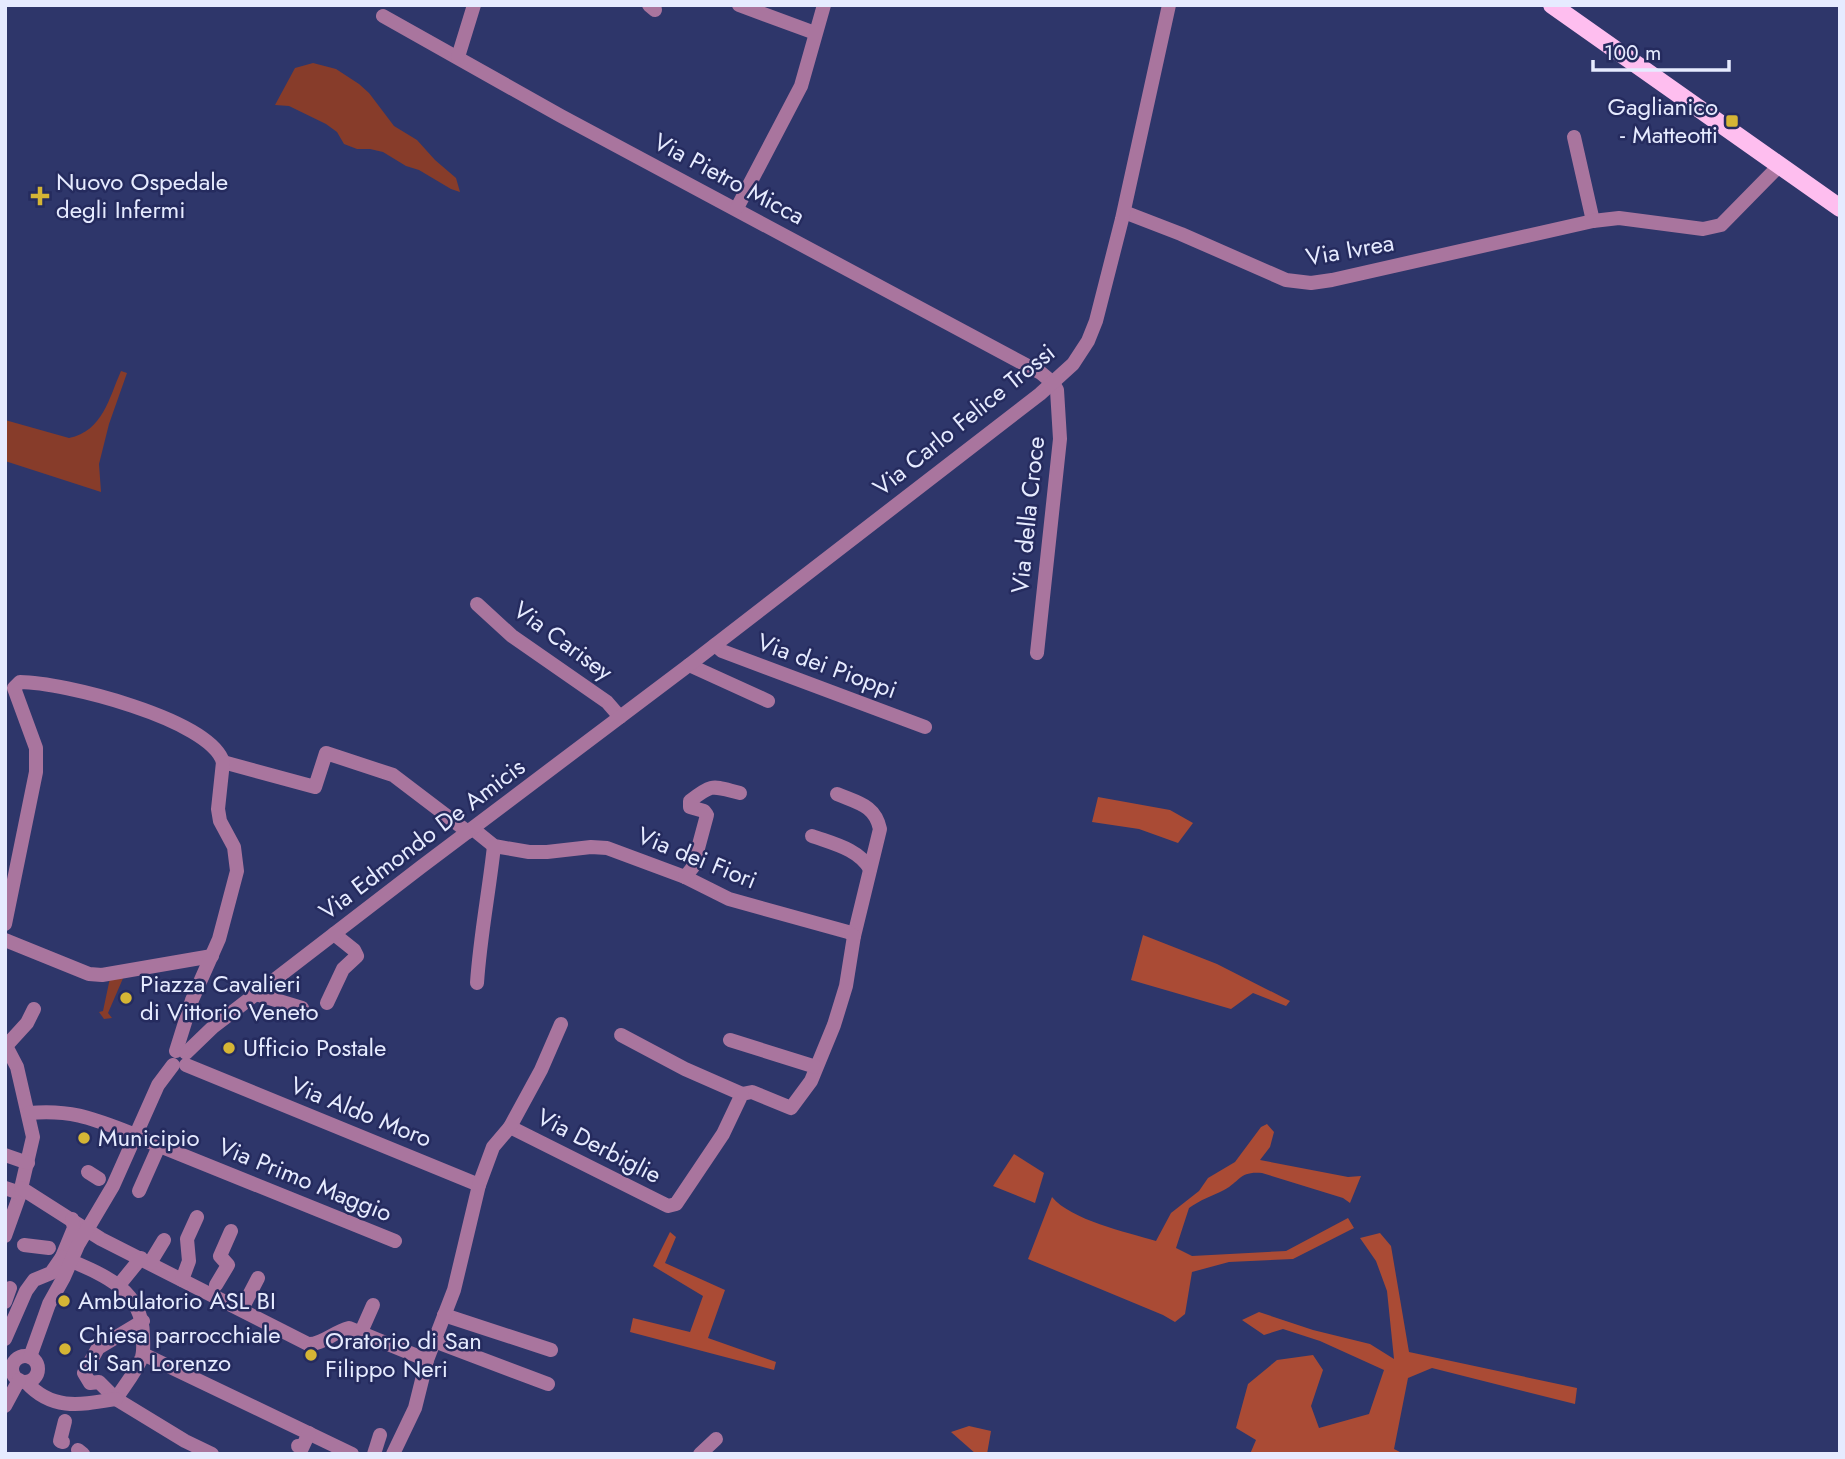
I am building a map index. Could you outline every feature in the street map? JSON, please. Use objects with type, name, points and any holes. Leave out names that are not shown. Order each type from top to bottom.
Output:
[{"type":"main road","points":[[1552,5],[1840,208]]},
{"type":"street","points":[[458,57],[474,5]]},
{"type":"street","points":[[739,5],[815,33]]},
{"type":"street","points":[[737,208],[801,86],[824,5]]},
{"type":"street","name":"Via Carlo Felice Trossi","points":[[788,587],[1053,383],[1073,364],[1088,341],[1096,321],[1124,212],[1170,5]]},
{"type":"street","name":"Via Pietro Micca","points":[[383,16],[561,116],[1041,373],[1053,383]]},
{"type":"street","points":[[1574,137],[1593,221]]},
{"type":"street","name":"Via Ivrea","points":[[1124,212],[1286,280],[1311,283],[1593,221],[1619,218],[1703,229],[1721,225],[1780,165]]},
{"type":"street","name":"Via della Croce","points":[[1037,653],[1060,439],[1058,402],[1053,383]]},
{"type":"street","name":"Via Edmondo De Amicis","points":[[60,1255],[87,1229],[102,1180],[136,1136],[164,1074],[213,1027],[690,665],[788,587]]},
{"type":"street","name":"Via Carisey","points":[[477,604],[512,636],[607,702],[620,717]]},
{"type":"street","name":"Via dei Pioppi","points":[[715,645],[722,651],[925,727]]},
{"type":"street","points":[[690,665],[768,701]]},
{"type":"street","points":[[6,919],[36,772],[36,748],[15,688],[20,682],[107,698],[169,720],[205,740],[220,754],[223,762],[218,809],[220,821],[234,847],[237,871],[222,929],[192,1000],[180,1058]]},
{"type":"street","points":[[223,762],[315,787],[326,753],[393,775],[494,846],[477,983]]},
{"type":"street","points":[[685,877],[693,867],[707,815],[704,811],[690,807],[690,801],[713,786],[740,793]]},
{"type":"street","points":[[621,1035],[685,1069],[742,1094],[752,1092],[791,1108],[811,1081],[834,1025],[846,986],[854,936],[880,829],[870,808],[837,794]]},
{"type":"street","points":[[813,836],[864,858],[870,869]]},
{"type":"street","name":"Via dei Fiori","points":[[494,846],[547,852],[607,848],[685,877],[729,900],[848,932],[854,936]]},
{"type":"street","points":[[327,1003],[342,969],[357,956],[354,950],[334,934]]},
{"type":"street","points":[[5,940],[89,974],[102,975],[212,956]]},
{"type":"street","points":[[256,994],[302,1008]]},
{"type":"street","points":[[5,1236],[21,1190],[33,1137],[17,1067],[6,1045],[27,1023],[34,1009]]},
{"type":"street","points":[[393,1454],[415,1408],[427,1360],[454,1290],[480,1185],[493,1147],[510,1127],[541,1070],[561,1024]]},
{"type":"street","points":[[730,1040],[816,1067]]},
{"type":"street","name":"Via Aldo Moro","points":[[180,1058],[480,1185]]},
{"type":"street","name":"Via Derbiglie","points":[[510,1127],[668,1206],[676,1204],[723,1134],[742,1094]]},
{"type":"street","name":"Via Primo Maggio","points":[[29,1114],[51,1111],[80,1115],[106,1124],[395,1241]]},
{"type":"street","points":[[139,1191],[159,1146]]},
{"type":"street","points":[[5,1155],[27,1163]]},
{"type":"street","points":[[5,1188],[21,1190],[101,1239],[182,1280],[213,1291],[308,1344],[317,1345],[336,1331],[349,1328],[427,1360]]},
{"type":"street","points":[[182,1280],[190,1261],[187,1239],[197,1217]]},
{"type":"street","points":[[5,1339],[26,1291],[34,1280],[51,1273],[74,1228],[72,1219]]},
{"type":"street","points":[[213,1291],[228,1265],[220,1256],[231,1231]]},
{"type":"street","points":[[119,1285],[164,1240]]},
{"type":"street","points":[[5,1406],[23,1381],[33,1379],[38,1367],[30,1357],[10,1355],[14,1375],[23,1381],[38,1395],[67,1412],[116,1399],[143,1354],[143,1321],[136,1305],[119,1285],[60,1255],[24,1245]]},
{"type":"street","points":[[30,1357],[45,1313],[59,1287],[60,1255]]},
{"type":"street","points":[[242,1308],[258,1278]]},
{"type":"street","points":[[362,1332],[373,1306]]},
{"type":"street","points":[[444,1315],[551,1350]]},
{"type":"street","points":[[143,1321],[99,1348],[84,1373],[90,1383],[99,1382],[116,1399],[185,1441],[212,1454]]},
{"type":"street","points":[[434,1341],[548,1384]]},
{"type":"street","points":[[143,1354],[352,1454]]},
{"type":"street","points":[[63,1442],[60,1441],[67,1412]]},
{"type":"street","points":[[298,1446],[302,1448],[309,1433]]},
{"type":"street","points":[[374,1454],[380,1434]]},
{"type":"street","points":[[700,1454],[716,1439]]},
{"type":"shaded area","points":[[313,63],[336,69],[359,84],[394,126],[417,140],[456,178],[460,192],[383,152],[357,149],[344,144],[337,132],[326,124],[289,106],[275,105],[295,68]]},
{"type":"shaded area","points":[[121,371],[127,373],[109,424],[99,464],[101,492],[5,461],[5,420],[69,438],[81,434],[97,421],[103,412]]},
{"type":"shaded area","points":[[1098,797],[1170,810],[1193,823],[1178,843],[1139,829],[1092,822]]},
{"type":"shaded area","points":[[1143,935],[1217,964],[1290,1001],[1286,1006],[1253,993],[1231,1009],[1131,980]]},
{"type":"shaded area","points":[[124,976],[108,1013],[112,1018],[104,1019],[99,1012],[103,1011],[110,978]]},
{"type":"shaded area","points":[[1267,1124],[1274,1132],[1270,1147],[1260,1160],[1348,1177],[1361,1176],[1350,1203],[1343,1198],[1262,1173],[1249,1174],[1189,1208],[1176,1248],[1192,1256],[1286,1251],[1348,1218],[1354,1228],[1293,1259],[1229,1262],[1192,1272],[1185,1314],[1175,1322],[1028,1259],[1052,1197],[1085,1219],[1156,1241],[1171,1213],[1199,1191],[1208,1178],[1235,1162],[1261,1127]]},
{"type":"shaded area","points":[[1014,1154],[1044,1173],[1035,1203],[993,1186]]},
{"type":"shaded area","points":[[670,1232],[676,1237],[665,1263],[725,1290],[708,1338],[776,1362],[774,1370],[630,1332],[633,1318],[690,1332],[703,1296],[653,1266]]},
{"type":"shaded area","points":[[1380,1233],[1391,1246],[1409,1352],[1577,1388],[1575,1404],[1432,1368],[1408,1378],[1394,1449],[1404,1454],[1250,1454],[1256,1440],[1236,1428],[1248,1384],[1277,1360],[1313,1355],[1323,1370],[1311,1406],[1319,1428],[1369,1414],[1384,1370],[1320,1341],[1283,1329],[1264,1335],[1242,1320],[1259,1312],[1313,1330],[1370,1344],[1394,1359],[1387,1291],[1376,1261],[1360,1238]]},
{"type":"shaded area","points":[[969,1426],[991,1431],[987,1454],[976,1454],[951,1432]]},
{"type":"place","name":"Gaglianico - Matteotti","points":[[1732,121]]},
{"type":"place","name":"Nuovo Ospedale degli Infermi","points":[[40,196]]},
{"type":"place","name":"Piazza Cavalieri di Vittorio Veneto","points":[[126,998]]},
{"type":"place","name":"Ufficio Postale","points":[[229,1048]]},
{"type":"place","name":"Municipio","points":[[84,1138]]},
{"type":"place","name":"Ambulatorio ASL BI","points":[[64,1301]]},
{"type":"place","name":"Chiesa parrocchiale di San Lorenzo","points":[[65,1349]]},
{"type":"place","name":"Oratorio di San Filippo Neri","points":[[311,1355]]}]
